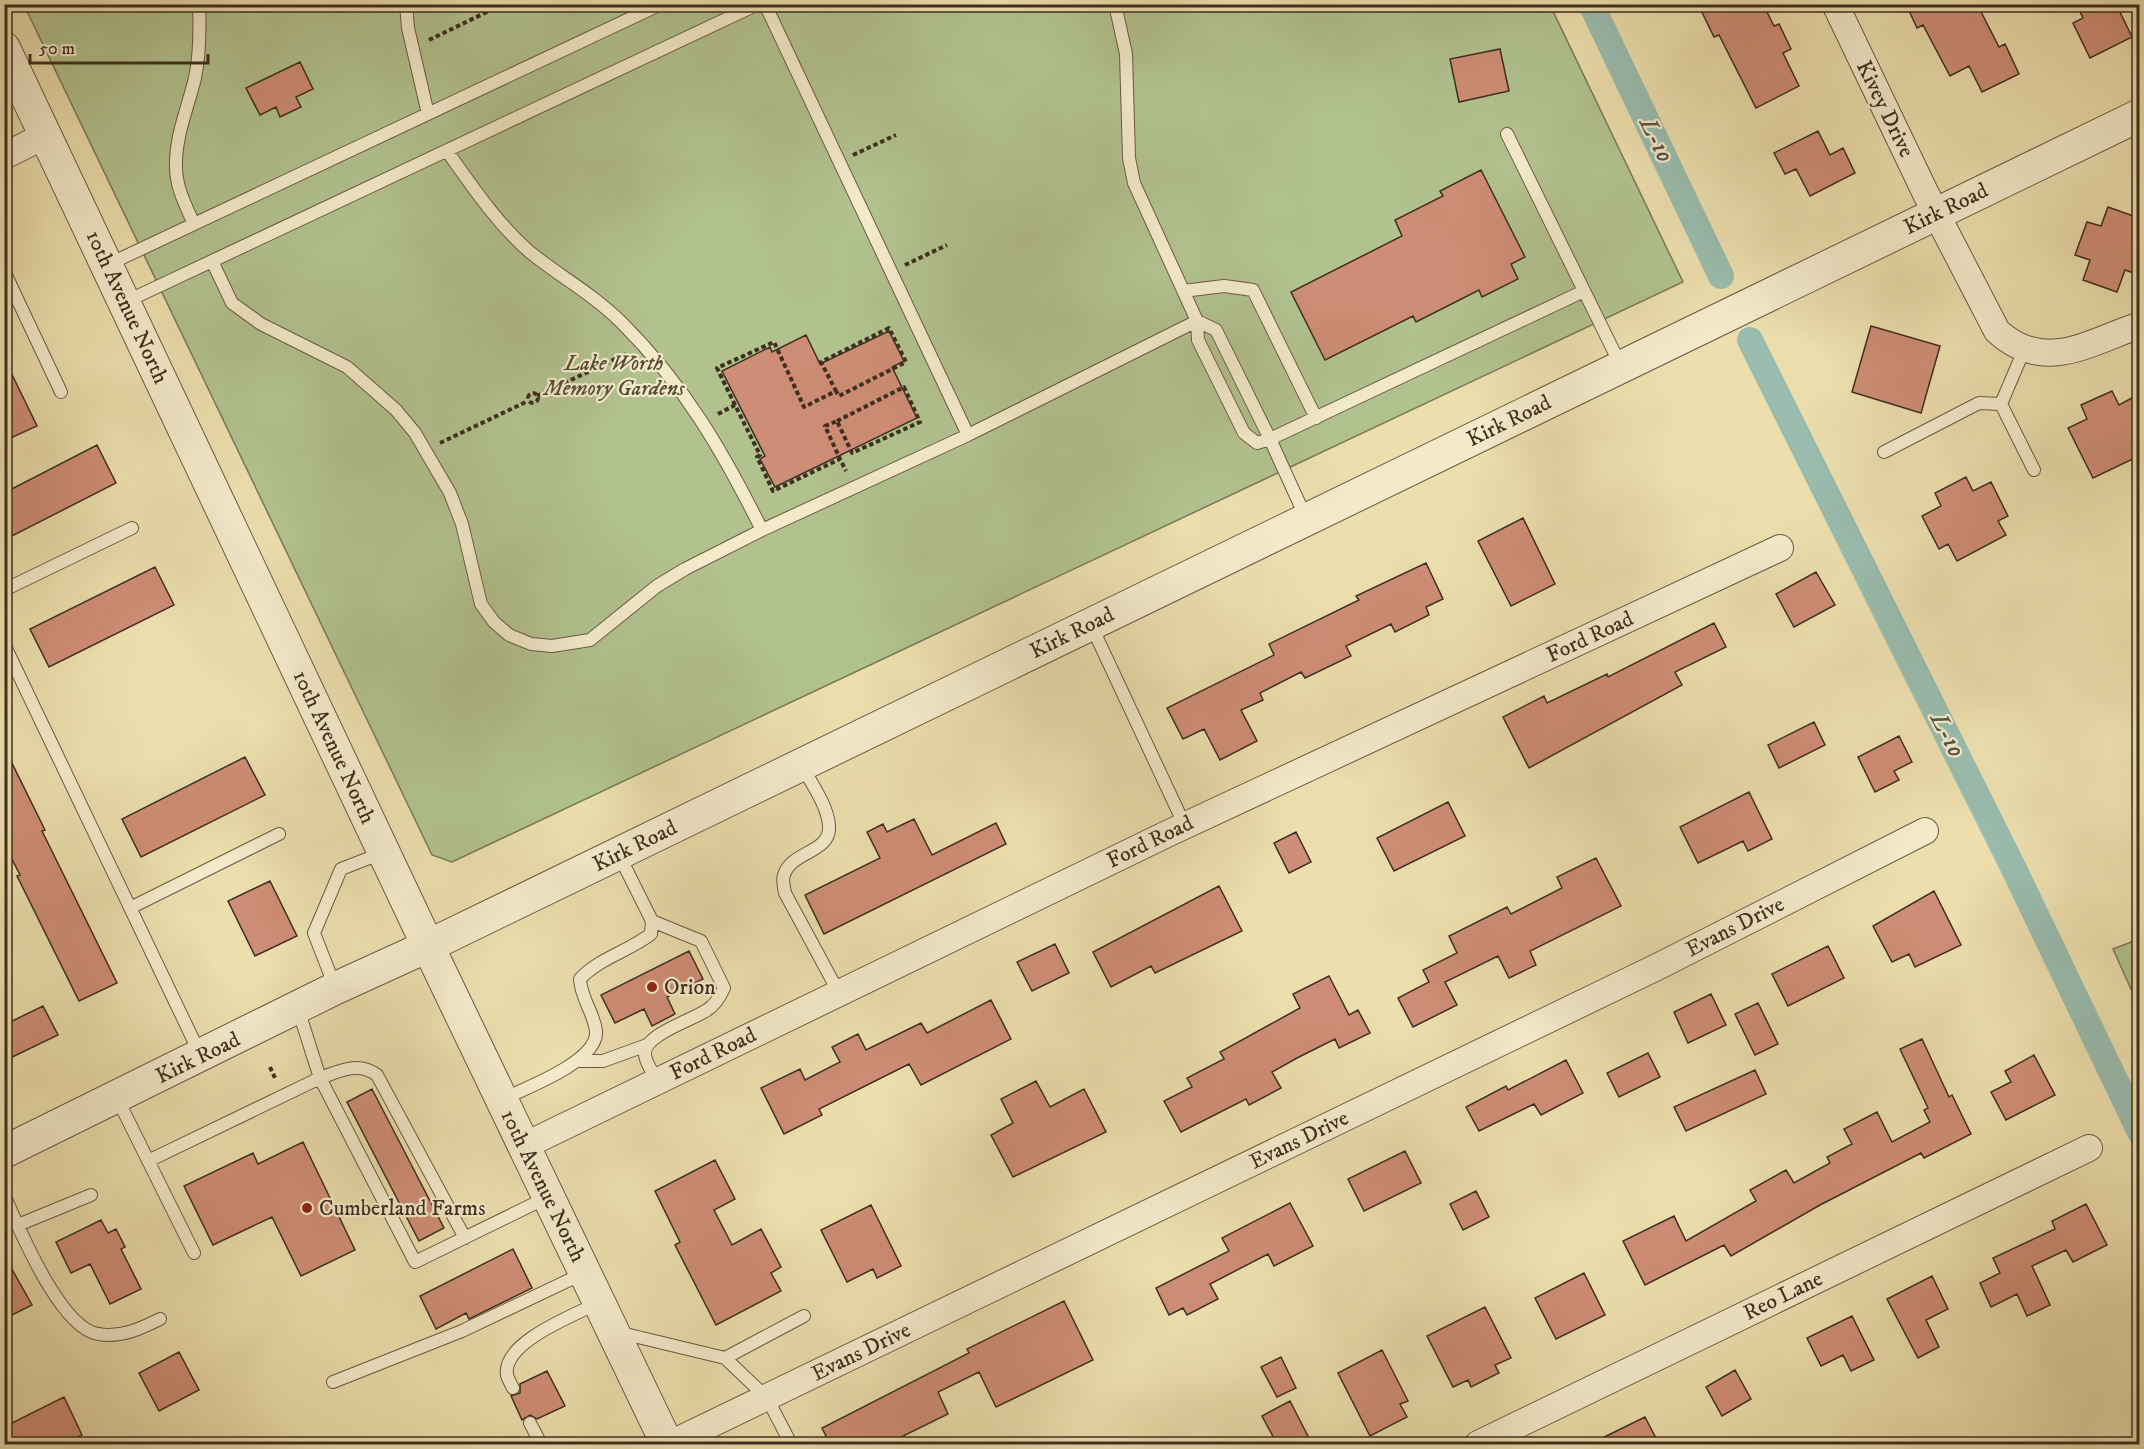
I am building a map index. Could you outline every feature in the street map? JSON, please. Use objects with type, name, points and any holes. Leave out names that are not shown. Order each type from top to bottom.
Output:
[{"type":"street","name":"Kivey Drive","points":[[1835,4],[1988,317],[2009,342],[2024,350]]},
{"type":"street","name":"10th Avenue North","points":[[4,48],[501,1100],[669,1444]]},
{"type":"street","name":"Kirk Road","points":[[4,1152],[201,1057],[336,988],[428,946],[2139,115]]},
{"type":"street","points":[[4,156],[46,135]]},
{"type":"street","points":[[2024,350],[2041,354],[2058,354],[2139,325]]},
{"type":"street","name":"Ford Road","points":[[524,1146],[1185,826],[1780,548]]},
{"type":"street","name":"Evans Drive","points":[[669,1444],[1657,967],[1925,831]]},
{"type":"street","name":"Reo Lane","points":[[1478,1444],[2089,1148]]},
{"type":"lane","points":[[195,224],[180,191],[176,168],[182,123],[195,78],[199,48],[199,4]]},
{"type":"lane","points":[[406,4],[412,48],[428,114]]},
{"type":"lane","points":[[107,265],[662,4]]},
{"type":"lane","points":[[125,302],[758,4]]},
{"type":"lane","points":[[765,4],[968,435]]},
{"type":"lane","points":[[1115,4],[1126,54],[1129,158],[1134,183],[1197,321],[1198,340],[1245,432],[1257,442],[1270,439],[1316,418],[1584,291]]},
{"type":"lane","points":[[1507,134],[1621,367]]},
{"type":"lane","points":[[447,151],[480,197],[530,252],[603,304],[643,345],[703,420],[726,458],[762,530]]},
{"type":"lane","points":[[212,261],[232,303],[261,324],[347,367],[396,410],[426,450],[450,493],[462,524],[481,604],[494,622],[509,635],[531,644],[552,646],[590,640],[657,586],[685,569],[762,530],[968,435],[1176,334],[1197,321]]},
{"type":"lane","points":[[4,271],[61,392]]},
{"type":"lane","points":[[1183,291],[1224,286],[1253,290],[1316,418]]},
{"type":"lane","points":[[1197,321],[1216,330],[1307,519]]},
{"type":"lane","points":[[2024,350],[2001,404],[2034,470]]},
{"type":"lane","points":[[1884,452],[1979,403],[2001,404]]},
{"type":"lane","points":[[4,590],[132,528]]},
{"type":"lane","points":[[1091,624],[1185,826]]},
{"type":"lane","points":[[4,644],[201,1057]]},
{"type":"lane","points":[[801,765],[826,813],[830,827],[824,843],[792,862],[783,875],[785,893],[839,993]]},
{"type":"lane","points":[[130,908],[279,834]]},
{"type":"lane","points":[[336,988],[314,933],[341,869],[384,852]]},
{"type":"lane","points":[[501,1100],[580,1060],[591,1048],[597,1035],[595,1021],[581,993],[580,979],[587,971],[638,945],[651,934],[652,921],[618,854]]},
{"type":"lane","points":[[580,1060],[603,1061],[648,1044],[656,1037],[708,1010],[719,999],[724,988],[701,941],[652,921]]},
{"type":"lane","points":[[298,1009],[320,1078],[415,1262],[548,1197]]},
{"type":"lane","points":[[648,1044],[645,1055],[657,1081]]},
{"type":"lane","points":[[148,1161],[320,1078],[358,1066],[368,1068],[377,1075],[465,1238]]},
{"type":"lane","points":[[117,1098],[194,1253]]},
{"type":"lane","points":[[4,1195],[63,1307],[86,1330],[97,1334],[129,1333],[160,1319]]},
{"type":"lane","points":[[18,1225],[91,1195]]},
{"type":"lane","points":[[333,1382],[462,1331],[585,1273]]},
{"type":"lane","points":[[513,1388],[507,1374],[508,1366],[528,1338],[599,1302]]},
{"type":"lane","points":[[725,1358],[804,1316]]},
{"type":"lane","points":[[613,1331],[725,1358],[766,1398],[790,1444]]},
{"type":"lane","points":[[530,1423],[541,1444]]},
{"type":"path","points":[[412,48],[495,8]]},
{"type":"path","points":[[839,162],[896,135]]},
{"type":"path","points":[[891,272],[947,244]]},
{"type":"path","points":[[889,328],[906,362],[838,396],[836,391],[821,362],[889,328]]},
{"type":"path","points":[[836,391],[804,407],[774,342],[717,368],[760,455],[757,457],[773,491],[840,459]]},
{"type":"path","points":[[426,450],[528,401],[531,393],[537,396],[643,345]]},
{"type":"path","points":[[837,421],[852,453],[920,422],[904,387],[825,426],[854,488]]},
{"type":"path","points":[[703,420],[735,405]]},
{"type":"path","points":[[270,1067],[278,1084]]},
{"type":"green space","name":"Lake Worth Memory Gardens","points":[[24,5],[1550,5],[1683,282],[452,862],[432,855]]},
{"type":"green space","points":[[2139,939],[2139,1007],[2113,949]]},
{"type":"building","points":[[1698,4],[1763,4],[1774,26],[1779,24],[1791,49],[1783,53],[1799,86],[1756,108],[1719,35],[1714,37]]},
{"type":"building","points":[[1906,4],[1977,4],[1999,47],[2005,44],[2019,74],[1982,92],[1969,66],[1950,76],[1923,25],[1917,28]]},
{"type":"building","points":[[2076,4],[2116,4],[2132,37],[2090,58],[2073,23],[2083,18]]},
{"type":"building","points":[[1500,49],[1509,91],[1459,102],[1450,59]]},
{"type":"building","points":[[300,62],[313,89],[296,97],[301,107],[280,117],[276,107],[260,115],[246,88]]},
{"type":"building","points":[[1818,131],[1830,155],[1843,148],[1855,173],[1810,196],[1796,169],[1785,174],[1774,153]]},
{"type":"building","points":[[1481,170],[1525,257],[1511,264],[1518,279],[1482,297],[1479,290],[1416,322],[1413,316],[1325,360],[1291,292],[1402,236],[1395,220],[1443,196],[1440,191]]},
{"type":"building","points":[[2108,207],[2139,218],[2139,275],[2125,270],[2117,292],[2083,280],[2090,260],[2075,255],[2087,222],[2101,226]]},
{"type":"building","points":[[1871,326],[1940,346],[1921,413],[1852,392]]},
{"type":"building","points":[[889,331],[904,361],[892,367],[917,418],[775,487],[760,459],[765,456],[722,371],[770,347],[772,352],[806,335],[820,364]]},
{"type":"building","points":[[4,358],[37,426],[4,441]]},
{"type":"building","points":[[2112,391],[2119,405],[2139,394],[2139,456],[2093,478],[2068,428],[2087,419],[2081,405]]},
{"type":"building","points":[[97,445],[116,483],[4,540],[4,493]]},
{"type":"building","points":[[1966,477],[1973,491],[1991,482],[2008,516],[1998,521],[2006,535],[1957,561],[1948,544],[1939,549],[1922,516],[1941,506],[1935,493]]},
{"type":"building","points":[[1523,518],[1555,584],[1511,606],[1478,541]]},
{"type":"building","points":[[1426,563],[1443,599],[1426,607],[1429,615],[1395,632],[1391,624],[1346,646],[1351,656],[1305,678],[1301,672],[1260,693],[1263,700],[1241,710],[1257,741],[1220,760],[1204,729],[1183,739],[1167,708],[1274,655],[1269,644],[1359,600],[1356,596]]},
{"type":"building","points":[[155,567],[174,605],[49,667],[30,629]]},
{"type":"building","points":[[1816,572],[1835,605],[1794,627],[1776,594]]},
{"type":"building","points":[[1714,623],[1726,647],[1675,672],[1682,685],[1529,768],[1503,717],[1544,696],[1547,703],[1607,674],[1608,677]]},
{"type":"building","points":[[1814,722],[1825,745],[1779,768],[1768,745]]},
{"type":"building","points":[[1899,736],[1912,762],[1894,771],[1899,780],[1875,792],[1858,757]]},
{"type":"building","points":[[4,747],[45,830],[42,831],[117,983],[79,1001],[17,876],[20,875],[4,843]]},
{"type":"building","points":[[245,757],[265,795],[141,857],[122,819]]},
{"type":"building","points":[[1749,792],[1772,839],[1748,851],[1743,841],[1698,863],[1680,827]]},
{"type":"building","points":[[1448,802],[1465,836],[1394,871],[1377,838]]},
{"type":"building","points":[[914,819],[932,855],[996,823],[1006,844],[824,934],[805,895],[880,858],[867,832],[883,824],[887,832]]},
{"type":"building","points":[[1296,832],[1311,862],[1289,873],[1274,843]]},
{"type":"building","points":[[1596,858],[1621,906],[1530,951],[1536,965],[1509,978],[1498,956],[1445,982],[1457,1005],[1413,1027],[1398,998],[1429,982],[1423,970],[1457,953],[1449,936],[1507,907],[1511,914],[1562,888],[1557,877]]},
{"type":"building","points":[[270,881],[297,936],[255,956],[228,901]]},
{"type":"building","points":[[1219,886],[1242,931],[1155,973],[1151,966],[1111,987],[1093,952]]},
{"type":"building","points":[[1934,891],[1961,945],[1915,967],[1909,954],[1892,962],[1873,926]]},
{"type":"building","points":[[1055,944],[1069,973],[1032,991],[1017,962]]},
{"type":"building","points":[[1828,946],[1844,978],[1788,1006],[1772,974]]},
{"type":"building","name":"Orion","points":[[689,951],[703,979],[667,997],[675,1014],[652,1026],[644,1009],[615,1023],[601,995]]},
{"type":"building","points":[[1329,976],[1349,1015],[1358,1010],[1370,1033],[1339,1048],[1335,1039],[1297,1058],[1272,1072],[1281,1088],[1249,1105],[1246,1099],[1181,1132],[1164,1101],[1192,1087],[1187,1078],[1224,1059],[1220,1052],[1300,1008],[1293,994]]},
{"type":"building","points":[[1711,994],[1726,1025],[1688,1043],[1674,1012]]},
{"type":"building","points":[[991,1000],[1011,1039],[921,1085],[909,1064],[819,1109],[822,1115],[784,1134],[761,1088],[800,1069],[805,1080],[840,1062],[832,1047],[858,1034],[866,1050],[921,1023],[927,1033]]},
{"type":"building","points":[[1758,1003],[1778,1044],[1755,1055],[1735,1014]]},
{"type":"building","points":[[43,1006],[58,1035],[4,1061],[4,1025]]},
{"type":"building","points":[[1922,1039],[1949,1097],[1952,1095],[1971,1134],[1924,1158],[1921,1153],[1820,1205],[1731,1256],[1724,1245],[1645,1285],[1623,1241],[1674,1216],[1686,1241],[1756,1201],[1750,1190],[1786,1170],[1794,1183],[1830,1163],[1827,1157],[1852,1144],[1844,1129],[1877,1112],[1892,1142],[1930,1122],[1924,1110],[1928,1108],[1900,1049]]},
{"type":"building","points":[[1648,1053],[1660,1077],[1619,1097],[1607,1073]]},
{"type":"building","points":[[2034,1055],[2055,1095],[2006,1120],[1991,1092],[2011,1082],[2005,1071]]},
{"type":"building","points":[[1566,1060],[1583,1093],[1541,1115],[1534,1104],[1479,1131],[1466,1107],[1506,1086],[1508,1090]]},
{"type":"building","points":[[1755,1070],[1766,1094],[1686,1131],[1674,1107]]},
{"type":"building","points":[[1036,1081],[1050,1107],[1084,1089],[1106,1132],[1013,1177],[991,1135],[1013,1123],[1001,1099]]},
{"type":"building","name":"Cumberland Farms","points":[[372,1089],[444,1228],[419,1241],[347,1102]]},
{"type":"building","points":[[303,1142],[355,1250],[301,1276],[272,1217],[213,1245],[184,1186],[253,1153],[258,1164]]},
{"type":"building","points":[[1405,1151],[1421,1183],[1364,1211],[1348,1179]]},
{"type":"building","points":[[715,1160],[735,1199],[714,1210],[732,1245],[761,1229],[781,1267],[771,1273],[781,1291],[716,1325],[675,1245],[680,1242],[655,1191]]},
{"type":"building","points":[[1476,1191],[1489,1217],[1463,1230],[1450,1204]]},
{"type":"building","points":[[1290,1203],[1313,1246],[1274,1266],[1268,1254],[1210,1284],[1218,1299],[1187,1315],[1183,1308],[1169,1315],[1156,1288],[1229,1251],[1222,1238]]},
{"type":"building","points":[[2086,1204],[2107,1245],[2073,1262],[2066,1250],[2032,1266],[2050,1305],[2027,1316],[2017,1294],[1991,1307],[1980,1283],[2000,1273],[1993,1258],[2055,1229],[2052,1221]]},
{"type":"building","points":[[871,1205],[901,1266],[877,1278],[873,1269],[847,1282],[821,1230]]},
{"type":"building","points":[[101,1220],[108,1233],[116,1229],[125,1247],[121,1249],[141,1289],[110,1304],[90,1264],[71,1273],[56,1242]]},
{"type":"building","points":[[513,1249],[532,1288],[469,1319],[466,1313],[436,1329],[420,1296]]},
{"type":"building","points":[[4,1255],[32,1305],[4,1319]]},
{"type":"building","points":[[1584,1273],[1605,1315],[1556,1339],[1535,1298]]},
{"type":"building","points":[[1932,1276],[1948,1309],[1926,1320],[1939,1347],[1918,1358],[1887,1299]]},
{"type":"building","points":[[1064,1301],[1093,1360],[996,1407],[979,1372],[938,1392],[948,1414],[887,1444],[830,1444],[822,1428],[969,1353],[967,1349]]},
{"type":"building","points":[[1485,1307],[1511,1358],[1495,1365],[1499,1373],[1471,1387],[1468,1380],[1453,1387],[1427,1336]]},
{"type":"building","points":[[1852,1316],[1874,1360],[1851,1371],[1843,1355],[1821,1366],[1807,1338]]},
{"type":"building","points":[[1382,1350],[1408,1401],[1400,1404],[1407,1417],[1370,1436],[1338,1373]]},
{"type":"building","points":[[179,1352],[199,1390],[159,1411],[139,1373]]},
{"type":"building","points":[[1281,1357],[1296,1388],[1277,1397],[1261,1367]]},
{"type":"building","points":[[1735,1370],[1751,1399],[1722,1416],[1706,1387]]},
{"type":"building","points":[[547,1371],[565,1406],[537,1419],[530,1415],[522,1420],[511,1396],[520,1393],[520,1384]]},
{"type":"building","points":[[64,1397],[82,1435],[63,1444],[4,1444],[4,1427]]},
{"type":"building","points":[[1290,1401],[1312,1444],[1277,1444],[1262,1416]]},
{"type":"building","points":[[1645,1417],[1659,1444],[1590,1444]]},
{"type":"waterway","name":"L-10","points":[[1591,4],[1721,276]]},
{"type":"waterway","name":"L-10","points":[[1750,340],[2013,867],[2140,1132]]},
{"type":"place","name":"Orion","points":[[652,987]]},
{"type":"place","name":"Cumberland Farms","points":[[307,1208]]}]
